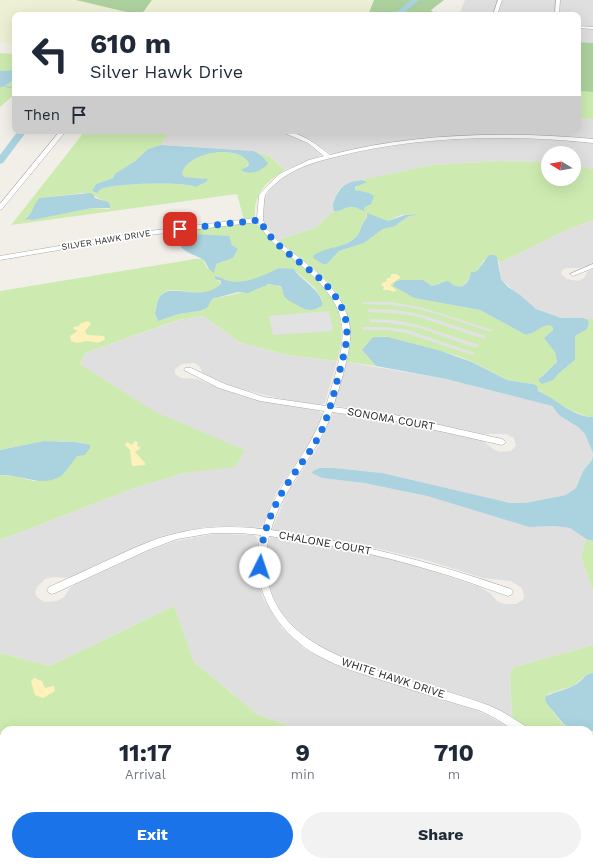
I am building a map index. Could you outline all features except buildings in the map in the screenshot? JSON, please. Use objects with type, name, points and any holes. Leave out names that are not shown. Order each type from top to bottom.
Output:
[{"type":"street","points":[[496,12],[500,0]]},
{"type":"street","points":[[557,12],[558,0]]},
{"type":"street","points":[[581,27],[593,28]]},
{"type":"street","points":[[0,208],[61,134]]},
{"type":"street","points":[[290,134],[310,142],[328,156]]},
{"type":"street","points":[[260,220],[259,203],[272,182],[298,166],[328,156],[393,144],[461,138],[537,137],[593,141]]},
{"type":"street","name":"SILVER HAWK DRIVE","points":[[0,258],[142,234],[260,220]]},
{"type":"street","name":"WHITE HAWK DRIVE","points":[[260,220],[273,239],[328,286],[343,312],[347,327],[346,344],[329,409],[320,434],[291,477],[278,500],[266,533],[261,554],[260,567],[268,597],[282,620],[305,642],[318,651],[350,665],[484,708],[505,718],[517,726]]},
{"type":"street","points":[[573,274],[593,266]]},
{"type":"street","name":"SONOMA COURT","points":[[188,370],[222,386],[254,396],[290,404],[407,421],[502,442]]},
{"type":"street","name":"CHALONE COURT","points":[[52,590],[149,546],[174,537],[200,531],[226,529],[326,542],[393,555],[508,592]]},
{"type":"shaded area","points":[[465,0],[593,0],[593,43],[581,42],[581,12],[460,12]]},
{"type":"shaded area","points":[[581,118],[593,119],[593,139],[522,135],[395,142],[331,154],[311,140],[296,134],[581,134]]},
{"type":"shaded area","points":[[166,134],[285,134],[304,141],[322,155],[285,170],[269,156],[254,151],[161,145]]},
{"type":"shaded area","points":[[490,138],[593,142],[593,169],[581,166],[581,146],[541,146],[541,162],[500,161],[432,165],[346,184],[339,189],[337,193],[333,205],[334,211],[315,228],[278,240],[272,234],[264,221],[263,202],[269,190],[274,184],[289,173],[312,162],[388,146],[434,141]]},
{"type":"shaded area","points":[[593,220],[593,263],[580,268],[566,268],[562,270],[561,274],[567,279],[578,281],[584,278],[587,272],[593,269],[593,319],[565,319],[542,312],[529,305],[501,279],[499,263],[564,231]]},
{"type":"shaded area","points":[[363,302],[390,302],[420,307],[493,330],[491,332],[414,308],[363,304]]},
{"type":"shaded area","points":[[368,309],[397,310],[423,315],[486,336],[484,339],[416,316],[368,312]]},
{"type":"shaded area","points":[[329,311],[333,331],[273,335],[269,316]]},
{"type":"shaded area","points":[[203,316],[241,343],[288,355],[337,361],[325,403],[321,405],[282,399],[236,388],[203,374],[200,367],[195,363],[182,364],[175,369],[175,374],[181,378],[197,379],[238,395],[262,401],[317,410],[322,413],[320,423],[311,441],[276,493],[263,525],[259,528],[237,526],[206,527],[169,534],[70,577],[54,577],[45,579],[37,587],[35,593],[37,597],[44,602],[57,601],[64,597],[70,588],[76,584],[145,552],[175,541],[215,534],[254,535],[258,539],[256,576],[264,600],[282,628],[304,648],[319,657],[349,670],[472,709],[485,714],[506,726],[288,726],[257,714],[194,662],[174,606],[50,666],[0,653],[0,540],[137,487],[184,473],[235,466],[244,450],[155,413],[80,364],[85,353],[179,320]]},
{"type":"shaded area","points":[[370,319],[394,320],[415,324],[479,345],[476,348],[420,328],[390,323],[370,322]]},
{"type":"shaded area","points":[[362,327],[387,327],[408,330],[475,353],[472,355],[409,334],[387,330],[363,330]]},
{"type":"shaded area","points":[[346,362],[446,379],[552,406],[560,416],[578,427],[585,434],[592,447],[592,460],[583,471],[576,488],[566,495],[525,503],[510,503],[481,497],[382,473],[319,468],[322,478],[364,483],[427,496],[529,527],[554,526],[570,528],[586,539],[581,557],[593,590],[593,645],[514,667],[510,675],[512,717],[479,701],[336,655],[312,641],[296,628],[282,613],[273,596],[266,570],[267,550],[270,537],[356,551],[402,561],[480,587],[490,593],[497,601],[504,604],[516,604],[523,600],[524,596],[522,588],[511,581],[483,578],[426,560],[358,544],[272,530],[287,494],[319,445],[331,416],[334,413],[376,418],[445,431],[482,440],[493,449],[500,452],[511,451],[516,446],[514,438],[506,434],[484,434],[401,417],[336,406],[334,404]]},
{"type":"green space","points":[[0,0],[76,0],[126,12],[12,12],[12,44],[0,43]]},
{"type":"green space","points":[[76,0],[152,0],[143,12],[126,12]]},
{"type":"green space","points":[[152,0],[374,0],[369,12],[143,12]]},
{"type":"green space","points":[[374,0],[444,0],[431,10],[433,12],[369,12]]},
{"type":"green space","points":[[581,42],[593,43],[593,92],[581,91]]},
{"type":"green space","points":[[0,53],[12,54],[12,70],[0,71]]},
{"type":"green space","points":[[12,81],[12,97],[0,107],[0,88]]},
{"type":"green space","points":[[581,91],[593,92],[593,119],[581,118]]},
{"type":"green space","points":[[83,134],[166,134],[161,145],[148,149],[113,178],[96,184],[92,191],[96,193],[104,188],[136,184],[177,184],[195,187],[205,179],[184,177],[182,174],[186,166],[193,160],[213,153],[234,153],[243,157],[249,163],[242,172],[262,156],[254,151],[269,156],[285,170],[275,176],[263,188],[255,205],[254,219],[244,220],[237,194],[11,225]],"holes":[[[83,193],[108,203],[110,205],[109,209],[92,208],[30,220],[25,218],[31,213],[39,198]]]},
{"type":"green space","points":[[500,161],[541,162],[541,186],[581,186],[581,166],[593,169],[593,220],[564,231],[499,263],[498,259],[484,260],[477,271],[473,271],[467,281],[461,286],[458,287],[451,283],[439,283],[432,286],[417,280],[413,280],[395,287],[414,298],[480,310],[524,334],[532,333],[544,326],[552,326],[553,330],[544,338],[555,351],[557,362],[540,377],[558,374],[575,360],[575,336],[588,326],[589,323],[586,319],[593,319],[593,417],[580,414],[565,407],[538,390],[533,384],[507,380],[473,362],[458,356],[388,337],[373,339],[362,350],[376,366],[346,362],[350,340],[349,321],[344,304],[335,290],[323,277],[278,240],[315,228],[334,211],[355,207],[365,211],[364,208],[369,205],[362,193],[354,189],[365,180],[362,180],[432,165]],"holes":[[[366,214],[388,221],[401,215],[416,214],[407,217],[398,224],[383,229],[364,243],[339,251],[327,264],[323,264],[313,258],[320,253],[338,248],[355,238],[358,235],[362,224],[367,218]]]},
{"type":"green space","points":[[257,224],[274,243],[305,269],[329,293],[341,322],[341,340],[337,361],[288,355],[241,343],[203,316],[178,320],[85,353],[80,364],[155,412],[245,450],[235,467],[184,473],[137,487],[0,540],[0,475],[13,476],[34,481],[62,475],[85,443],[44,441],[0,450],[0,291],[195,259],[202,259],[208,269],[216,264],[233,258],[238,249],[232,245],[230,241],[192,234],[178,236],[175,232]],"holes":[[[279,268],[294,270],[314,287],[322,299],[321,307],[309,310],[304,309],[291,300],[282,291],[282,288],[274,284],[212,299],[199,311],[179,314],[158,321],[155,313],[161,295],[167,291],[174,290],[200,293],[216,290],[222,283],[215,279],[215,276],[230,281],[243,282],[256,279]]]},
{"type":"green space","points":[[586,539],[593,541],[593,590],[581,557]]},
{"type":"green space","points":[[174,606],[194,662],[257,714],[288,726],[0,726],[0,653],[50,666]]},
{"type":"green space","points":[[593,645],[593,673],[584,676],[572,686],[548,694],[547,704],[566,726],[525,726],[512,717],[510,675],[514,667]]},
{"type":"sand","points":[[391,274],[396,274],[401,277],[391,284],[391,286],[396,290],[394,292],[383,290],[384,287],[381,285],[387,281],[386,279],[391,277]]},
{"type":"sand","points":[[88,321],[91,324],[85,331],[87,335],[104,336],[105,339],[99,342],[71,341],[70,336],[78,331],[73,327],[79,326],[81,323]]},
{"type":"sand","points":[[135,441],[138,442],[137,446],[141,448],[135,452],[145,463],[145,465],[132,466],[130,450],[125,445],[127,442],[132,445]]},
{"type":"sand","points":[[34,678],[42,681],[45,688],[54,686],[55,691],[43,698],[35,695],[31,681]]},
{"type":"water","points":[[12,70],[12,81],[0,88],[0,71]]},
{"type":"water","points":[[161,145],[254,151],[262,156],[268,163],[256,172],[248,173],[241,170],[248,166],[249,163],[243,157],[234,153],[213,153],[193,160],[186,166],[182,174],[184,177],[208,179],[206,182],[195,187],[177,184],[136,184],[104,188],[99,190],[97,193],[92,191],[96,184],[113,178],[115,174],[135,161],[148,149]]},
{"type":"water","points":[[362,180],[367,182],[355,187],[355,190],[369,193],[374,196],[371,204],[364,208],[365,211],[355,207],[350,207],[339,211],[334,211],[333,206],[339,190],[349,183]]},
{"type":"water","points":[[89,193],[93,194],[95,198],[108,202],[110,208],[92,208],[32,220],[25,219],[31,213],[39,198]]},
{"type":"water","points":[[367,213],[388,221],[405,215],[418,214],[407,217],[395,226],[383,229],[364,243],[339,251],[327,264],[323,264],[313,258],[314,255],[319,252],[346,244],[356,237],[367,218]]},
{"type":"water","points":[[192,234],[229,236],[232,245],[238,249],[233,258],[216,264],[214,273],[209,269],[204,260],[186,251],[180,245],[178,236]]},
{"type":"water","points":[[489,255],[494,255],[497,257],[501,279],[508,287],[536,309],[561,318],[583,318],[588,320],[589,323],[587,329],[575,336],[575,360],[553,380],[542,384],[538,380],[557,362],[555,352],[544,338],[553,330],[552,326],[544,326],[532,333],[524,334],[480,310],[414,298],[393,286],[395,282],[401,280],[423,280],[432,286],[447,281],[459,287],[464,285],[470,278],[471,272],[477,271]]},
{"type":"water","points":[[279,268],[294,269],[320,296],[322,306],[311,310],[304,309],[287,299],[284,296],[280,286],[269,284],[248,293],[238,292],[212,299],[207,308],[199,311],[179,314],[158,321],[155,313],[157,303],[159,298],[164,293],[170,291],[204,292],[213,290],[221,284],[221,281],[215,279],[215,276],[230,281],[242,282]]},
{"type":"water","points":[[388,337],[441,351],[472,362],[507,380],[537,386],[538,391],[571,411],[593,417],[593,453],[585,434],[578,427],[560,416],[552,406],[446,379],[376,366],[362,350],[372,338]]},
{"type":"water","points":[[44,441],[79,442],[90,445],[90,448],[85,455],[77,456],[61,476],[54,479],[39,481],[8,475],[0,475],[0,450]]},
{"type":"water","points":[[593,454],[593,541],[586,539],[570,528],[554,526],[529,527],[427,496],[364,483],[322,478],[312,473],[319,468],[334,468],[382,473],[510,503],[525,503],[566,495],[576,488],[583,471],[592,460]]},
{"type":"water","points":[[593,673],[593,726],[567,726],[559,719],[547,704],[545,697],[574,685]]},
{"type":"waterway","points":[[401,12],[415,0]]},
{"type":"waterway","points":[[4,86],[12,88]]},
{"type":"waterway","points":[[0,161],[21,134]]},
{"type":"route","points":[[180,229],[260,220],[266,231],[273,239],[328,286],[340,305],[346,322],[346,344],[329,409],[320,434],[314,445],[307,457],[291,477],[278,500],[264,539],[260,567]]}]
